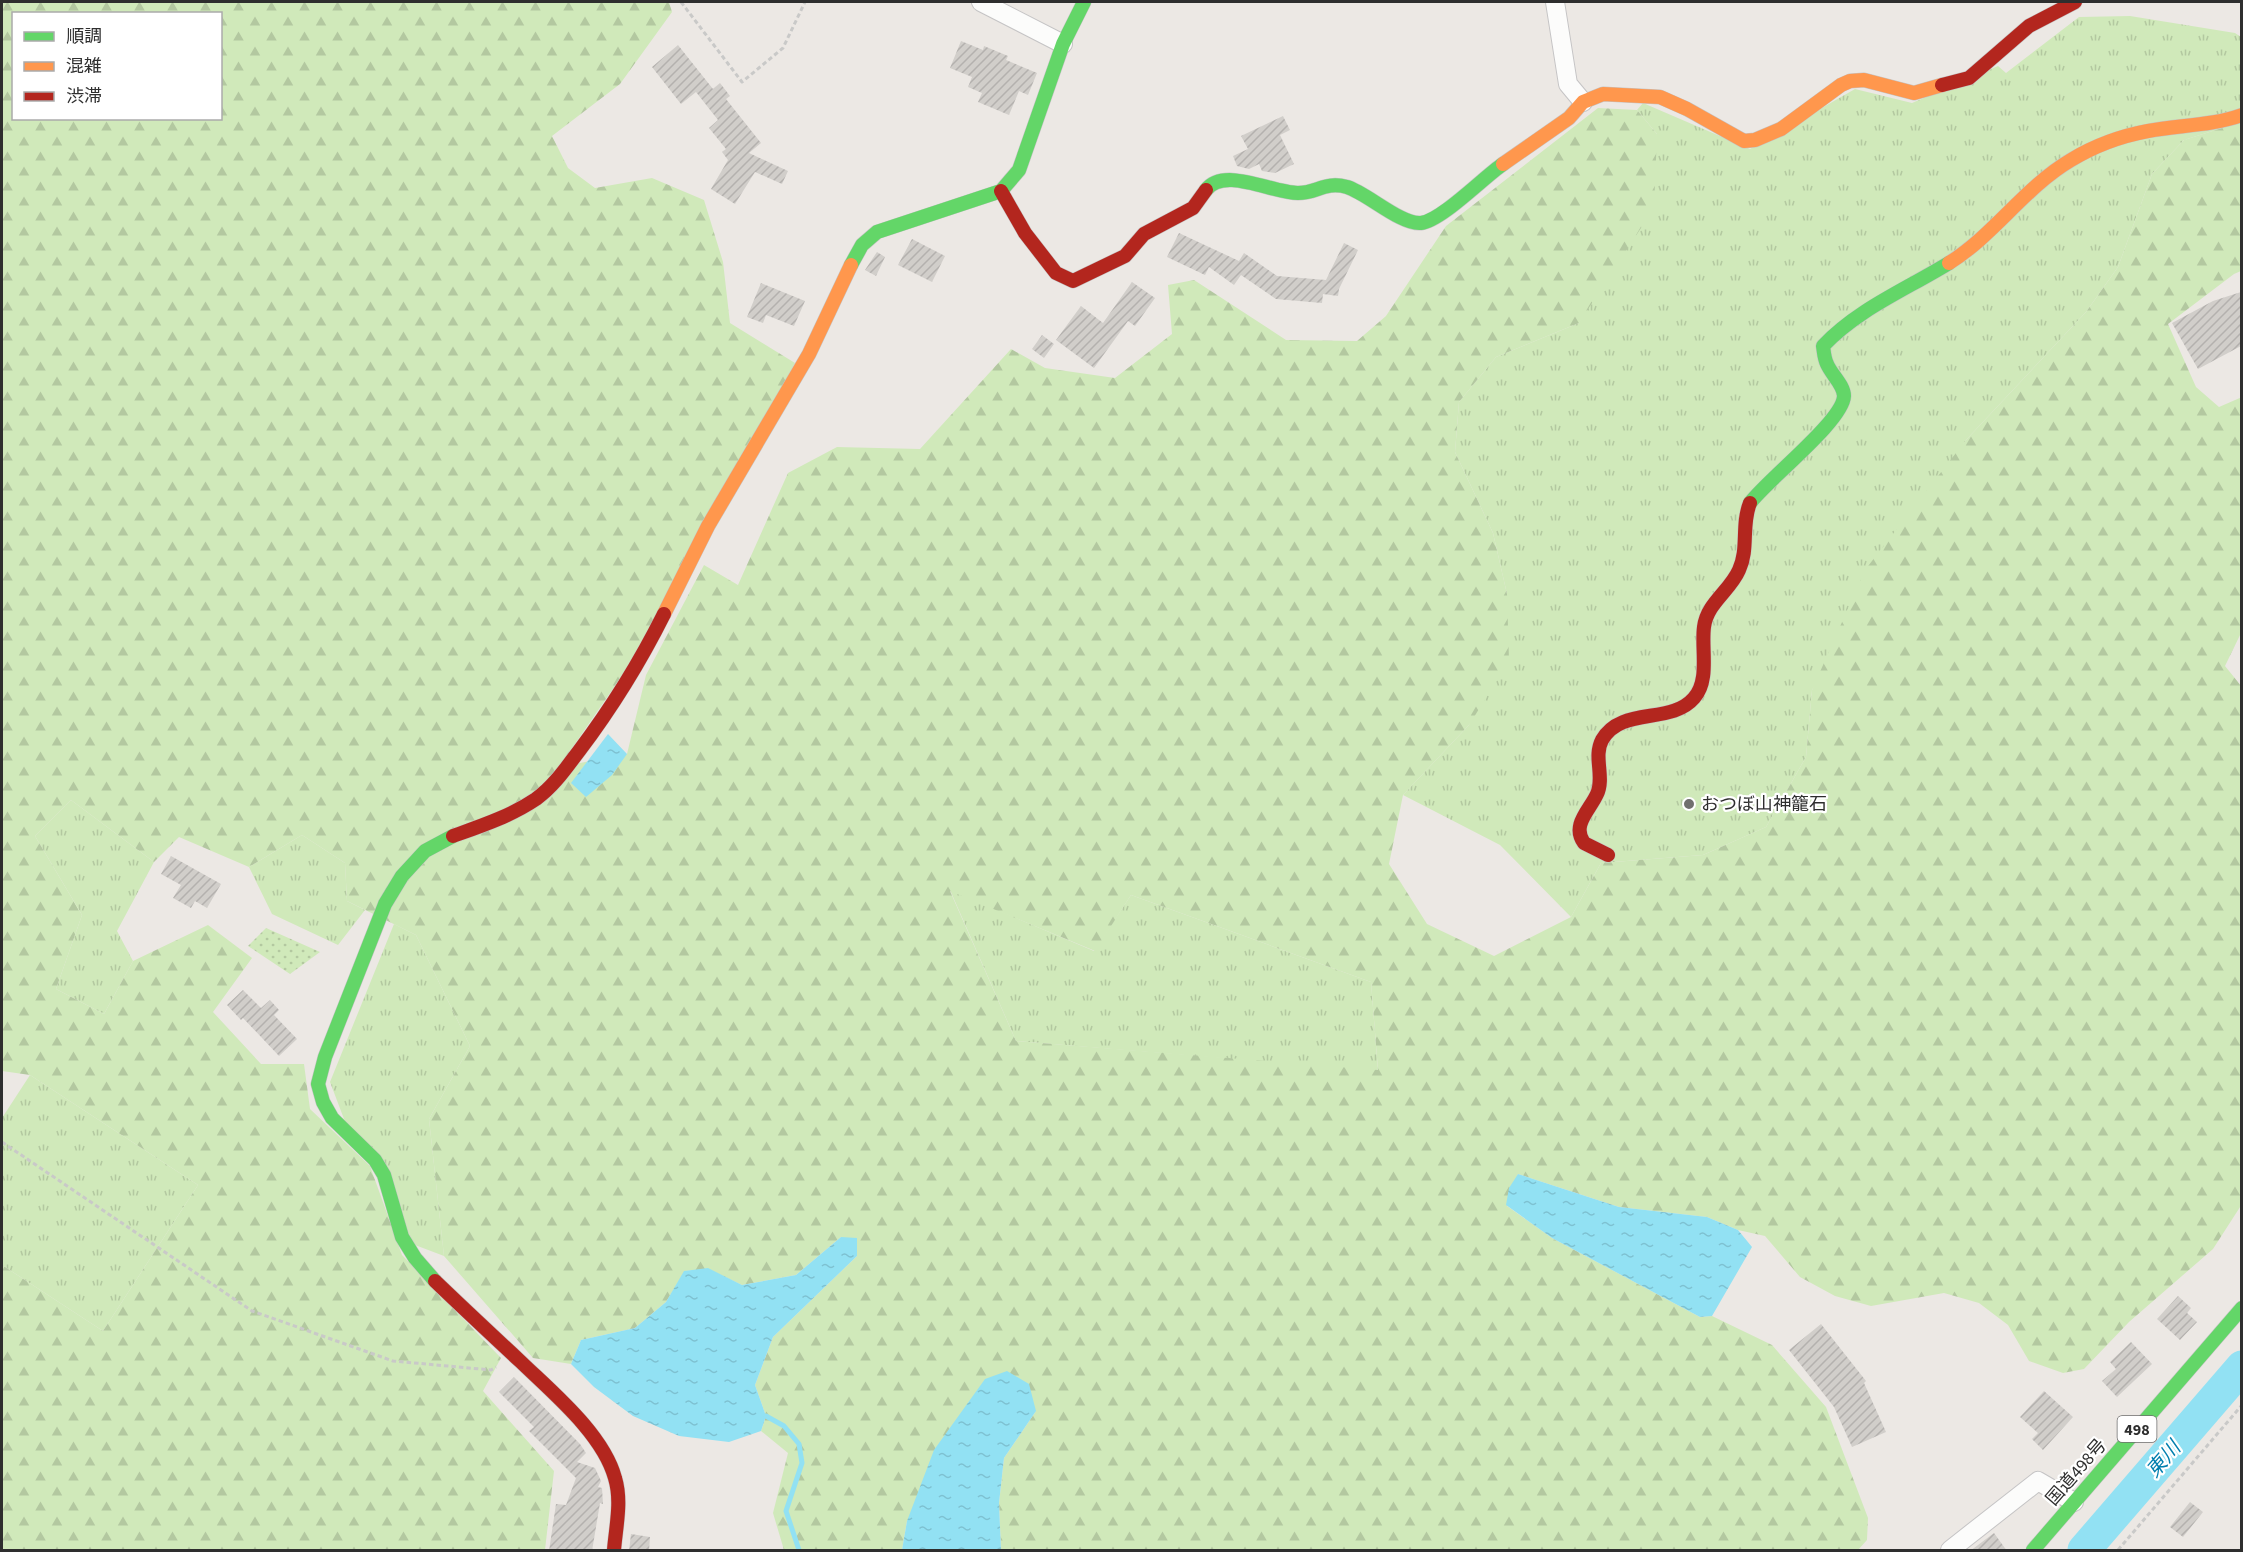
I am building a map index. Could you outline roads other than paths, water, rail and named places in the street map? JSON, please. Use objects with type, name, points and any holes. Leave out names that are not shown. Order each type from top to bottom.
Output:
[{"type":"main road","points":[[614,1551],[619,1496],[615,1476],[605,1454],[592,1435],[556,1396],[434,1280],[415,1258],[402,1237],[384,1175],[375,1160],[332,1118],[323,1102],[318,1084],[325,1057],[385,904],[402,876],[425,851],[441,841],[500,818],[536,799],[554,784],[611,710],[644,653],[708,526],[809,354],[862,245],[877,232],[1000,190],[1019,170],[1063,44],[1084,2]]},
{"type":"main road","points":[[1000,190],[1025,233],[1056,273],[1073,281],[1125,256],[1144,234],[1193,208],[1211,184],[1223,179],[1298,193],[1333,184],[1350,188],[1399,216],[1420,223],[1438,216],[1487,175],[1569,118],[1583,102],[1603,94],[1660,97],[1687,109],[1744,141],[1753,142],[1769,136],[1840,85],[1850,81],[1863,80],[1914,93],[1969,78],[2029,26],[2075,2]]},
{"type":"main road","points":[[1608,855],[1592,848],[1584,842],[1580,835],[1580,825],[1600,789],[1600,742],[1615,726],[1638,717],[1676,710],[1688,705],[1697,695],[1704,679],[1701,652],[1705,617],[1739,571],[1744,554],[1745,519],[1749,506],[1757,493],[1820,432],[1840,408],[1845,398],[1843,389],[1825,360],[1823,346],[1852,320],[1954,260],[2055,169],[2088,150],[2155,130],[2186,128],[2241,115]]},
{"type":"main road","name":"国道498号","points":[[2033,1551],[2241,1308]]},
{"type":"street","points":[[981,2],[1063,44]]},
{"type":"street","points":[[1555,2],[1568,84],[1583,102]]},
{"type":"street","points":[[1950,1551],[2038,1481],[2074,1502]]},
{"type":"water","points":[[608,734],[627,754],[612,775],[586,797],[571,783]]},
{"type":"water","points":[[1518,1174],[1619,1207],[1707,1217],[1738,1230],[1752,1247],[1712,1316],[1700,1317],[1552,1238],[1506,1205],[1509,1188]]},
{"type":"water","points":[[841,1237],[857,1238],[857,1256],[773,1337],[755,1385],[766,1416],[761,1431],[729,1442],[679,1436],[633,1416],[594,1387],[571,1364],[581,1340],[635,1328],[666,1302],[684,1271],[708,1268],[742,1285],[796,1275]]},
{"type":"water","points":[[1007,1371],[1029,1384],[1036,1411],[1004,1458],[999,1503],[1001,1550],[902,1550],[907,1521],[934,1450],[985,1379]]},
{"type":"waterway","name":"東川","points":[[2084,1550],[2242,1367]]},
{"type":"waterway","points":[[766,1416],[784,1426],[799,1444],[802,1463],[786,1511],[799,1550]]},
{"type":"place","name":"おつぼ山神籠石","points":[[1689,804]]}]
